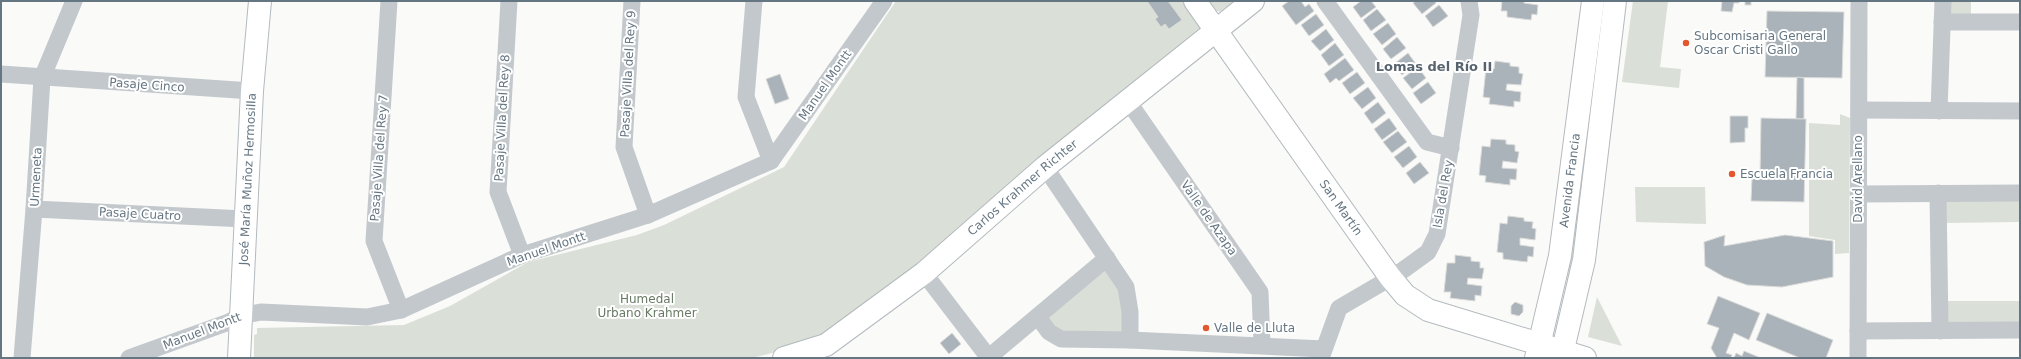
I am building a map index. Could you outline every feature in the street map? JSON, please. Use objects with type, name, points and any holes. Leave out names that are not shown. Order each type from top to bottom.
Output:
[{"type":"street","name":"Urmeneta","points":[[22,358],[34,209],[42,78],[74,1]]},
{"type":"street","name":"José María Muñoz Hermosilla","points":[[238,358],[252,91],[260,1]]},
{"type":"street","name":"Pasaje Villa del Rey 7","points":[[389,1],[374,241],[401,310]]},
{"type":"street","name":"Pasaje Villa del Rey 8","points":[[509,1],[498,192],[522,255]]},
{"type":"street","name":"Pasaje Villa del Rey 9","points":[[632,1],[624,147],[648,215]]},
{"type":"street","points":[[754,1],[746,98],[771,162]]},
{"type":"street","name":"Manuel Montt","points":[[129,358],[229,322],[240,316],[260,312],[367,317],[401,310],[522,255],[648,215],[771,162],[884,1]]},
{"type":"street","name":"San Martín","points":[[1195,1],[1390,277],[1405,295],[1428,310],[1538,350],[1585,358]]},
{"type":"street","name":"Carlos Krahmer Richter","points":[[784,358],[810,355],[826,345],[924,273],[1045,167],[1253,1]]},
{"type":"street","points":[[1325,1],[1427,142],[1451,148]]},
{"type":"street","name":"Isla del Rey","points":[[1322,354],[1339,308],[1428,252],[1436,234],[1451,148],[1471,15],[1470,1]]},
{"type":"street","name":"Avenida Francia","points":[[1538,350],[1560,256],[1593,1]]},
{"type":"street","name":"Avenida Francia","points":[[1562,354],[1584,260],[1615,1]]},
{"type":"street","name":"David Arellano","points":[[1858,358],[1859,1]]},
{"type":"street","points":[[1939,111],[1943,1]]},
{"type":"street","points":[[1942,22],[2020,22]]},
{"type":"street","name":"Pasaje Cinco","points":[[1,74],[42,78],[252,91]]},
{"type":"street","name":"Valle de Azapa","points":[[1128,100],[1260,292],[1262,345]]},
{"type":"street","points":[[1859,110],[2020,111]]},
{"type":"street","points":[[1045,167],[1126,287],[1130,312],[1130,340]]},
{"type":"street","points":[[1938,193],[1940,331]]},
{"type":"street","points":[[1858,194],[2020,193]]},
{"type":"street","name":"Pasaje Cuatro","points":[[34,209],[246,220]]},
{"type":"street","points":[[924,273],[989,357],[1107,258]]},
{"type":"street","points":[[1038,317],[1049,332],[1061,339],[1262,345],[1322,354]]},
{"type":"street","points":[[1858,331],[2020,330]]},
{"type":"green space","name":"Humedal Urbano Krahmer","points":[[896,1],[1186,1],[1203,26],[1202,32],[918,268],[821,341],[752,358],[254,358],[254,335],[257,334],[257,328],[404,325],[450,306],[528,262],[637,235],[664,225],[784,167]]},
{"type":"green space","points":[[1204,1],[1234,1],[1222,12],[1209,9]]},
{"type":"green space","points":[[1633,1],[1668,1],[1660,67],[1681,69],[1679,88],[1622,82]]},
{"type":"green space","points":[[1947,1],[1971,1],[1971,17],[1947,17]]},
{"type":"green space","points":[[1607,10],[1577,240],[1563,316],[1560,315],[1569,270],[1567,253],[1600,12]]},
{"type":"green space","points":[[1840,114],[1850,118],[1849,253],[1835,254],[1835,240],[1809,236],[1809,123],[1840,125]]},
{"type":"green space","points":[[1635,187],[1705,187],[1706,224],[1636,222]]},
{"type":"green space","points":[[1943,201],[2020,201],[2020,222],[1943,223]]},
{"type":"green space","points":[[1101,270],[1110,270],[1124,291],[1126,326],[1119,336],[1061,334],[1048,323],[1050,313]]},
{"type":"green space","points":[[1597,297],[1622,346],[1588,337]]},
{"type":"green space","points":[[1948,301],[2020,301],[2020,323],[1948,323]]},
{"type":"building","points":[[1147,1],[1168,1],[1182,20],[1169,29],[1165,24],[1161,27],[1155,19],[1158,17]]},
{"type":"building","points":[[1289,1],[1301,1],[1305,7],[1309,4],[1314,11],[1296,25],[1282,6]]},
{"type":"building","points":[[1361,1],[1371,1],[1376,7],[1361,18],[1353,7]]},
{"type":"building","points":[[1416,1],[1435,1],[1436,3],[1422,14],[1413,3]]},
{"type":"building","points":[[1502,1],[1524,1],[1524,3],[1538,5],[1537,15],[1532,14],[1531,20],[1507,17],[1507,11],[1501,11]]},
{"type":"building","points":[[1722,1],[1739,1],[1739,3],[1734,3],[1732,12],[1721,11]]},
{"type":"building","points":[[1745,1],[1751,1],[1751,5],[1745,5]]},
{"type":"building","points":[[1439,5],[1448,16],[1433,27],[1425,16]]},
{"type":"building","points":[[1377,9],[1386,20],[1371,31],[1363,20]]},
{"type":"building","points":[[1767,11],[1844,12],[1842,78],[1765,77]]},
{"type":"building","points":[[1316,14],[1324,25],[1309,36],[1301,25]]},
{"type":"building","points":[[1388,23],[1396,34],[1382,45],[1373,34]]},
{"type":"building","points":[[1326,29],[1334,40],[1320,51],[1311,41]]},
{"type":"building","points":[[1397,37],[1406,48],[1391,59],[1383,49]]},
{"type":"building","points":[[1335,43],[1344,55],[1329,66],[1321,55]]},
{"type":"building","points":[[1408,53],[1416,64],[1402,75],[1394,64]]},
{"type":"building","points":[[1345,58],[1354,70],[1339,81],[1336,78],[1330,83],[1324,74]]},
{"type":"building","points":[[1495,61],[1510,63],[1510,66],[1519,67],[1519,73],[1523,74],[1521,85],[1507,84],[1506,90],[1521,92],[1520,102],[1514,101],[1514,107],[1489,104],[1490,98],[1483,97],[1486,68],[1494,69]]},
{"type":"building","points":[[1418,67],[1426,78],[1412,89],[1403,78]]},
{"type":"building","points":[[1357,72],[1365,83],[1350,94],[1342,83]]},
{"type":"building","points":[[780,74],[789,99],[775,104],[766,79]]},
{"type":"building","points":[[1797,77],[1804,78],[1804,119],[1796,119]]},
{"type":"building","points":[[1428,82],[1436,93],[1421,104],[1413,93]]},
{"type":"building","points":[[1368,87],[1376,98],[1362,109],[1353,98]]},
{"type":"building","points":[[1378,102],[1386,113],[1372,124],[1364,113]]},
{"type":"building","points":[[1730,116],[1748,116],[1748,128],[1745,128],[1745,142],[1730,143]]},
{"type":"building","points":[[1389,118],[1397,129],[1382,140],[1374,129]]},
{"type":"building","points":[[1761,118],[1806,119],[1804,202],[1751,201],[1752,178],[1760,178]]},
{"type":"building","points":[[1398,131],[1407,142],[1392,153],[1383,142]]},
{"type":"building","points":[[1491,139],[1506,140],[1506,144],[1515,145],[1515,151],[1519,152],[1517,163],[1503,161],[1502,168],[1517,169],[1516,180],[1510,179],[1510,185],[1485,182],[1486,176],[1479,175],[1482,146],[1490,147]]},
{"type":"building","points":[[1409,146],[1417,157],[1403,168],[1394,157]]},
{"type":"building","points":[[1420,162],[1429,173],[1414,184],[1406,173]]},
{"type":"building","points":[[1508,216],[1524,218],[1524,221],[1533,222],[1532,228],[1536,229],[1535,240],[1520,238],[1520,245],[1534,247],[1533,257],[1528,256],[1527,262],[1503,259],[1503,253],[1497,252],[1500,223],[1507,224]]},
{"type":"building","points":[[1725,235],[1724,246],[1785,235],[1833,241],[1833,277],[1782,287],[1747,285],[1724,277],[1705,266],[1704,242]]},
{"type":"building","points":[[1455,255],[1471,257],[1471,261],[1480,262],[1480,268],[1484,268],[1482,279],[1468,278],[1467,284],[1482,286],[1481,296],[1475,295],[1475,301],[1450,298],[1451,292],[1444,292],[1447,263],[1455,263]]},
{"type":"building","points":[[1718,296],[1760,313],[1749,340],[1734,333],[1726,353],[1732,355],[1731,358],[1717,358],[1711,348],[1719,328],[1707,324]]},
{"type":"building","points":[[1515,302],[1523,305],[1523,312],[1519,316],[1511,314],[1511,306]]},
{"type":"building","points":[[1767,313],[1833,340],[1826,358],[1800,358],[1756,340]]},
{"type":"building","points":[[952,333],[961,344],[949,354],[940,343]]},
{"type":"building","points":[[1744,351],[1761,358],[1734,358],[1736,353],[1742,356]]},
{"type":"place","name":"Subcomisaria General Oscar Cristi Gallo","points":[[1686,43]]},
{"type":"place","name":"Escuela Francia","points":[[1732,174]]},
{"type":"place","name":"Valle de Lluta","points":[[1206,328]]},
{"type":"district","name":"Lomas del Río II","points":[[1434,66]]}]
